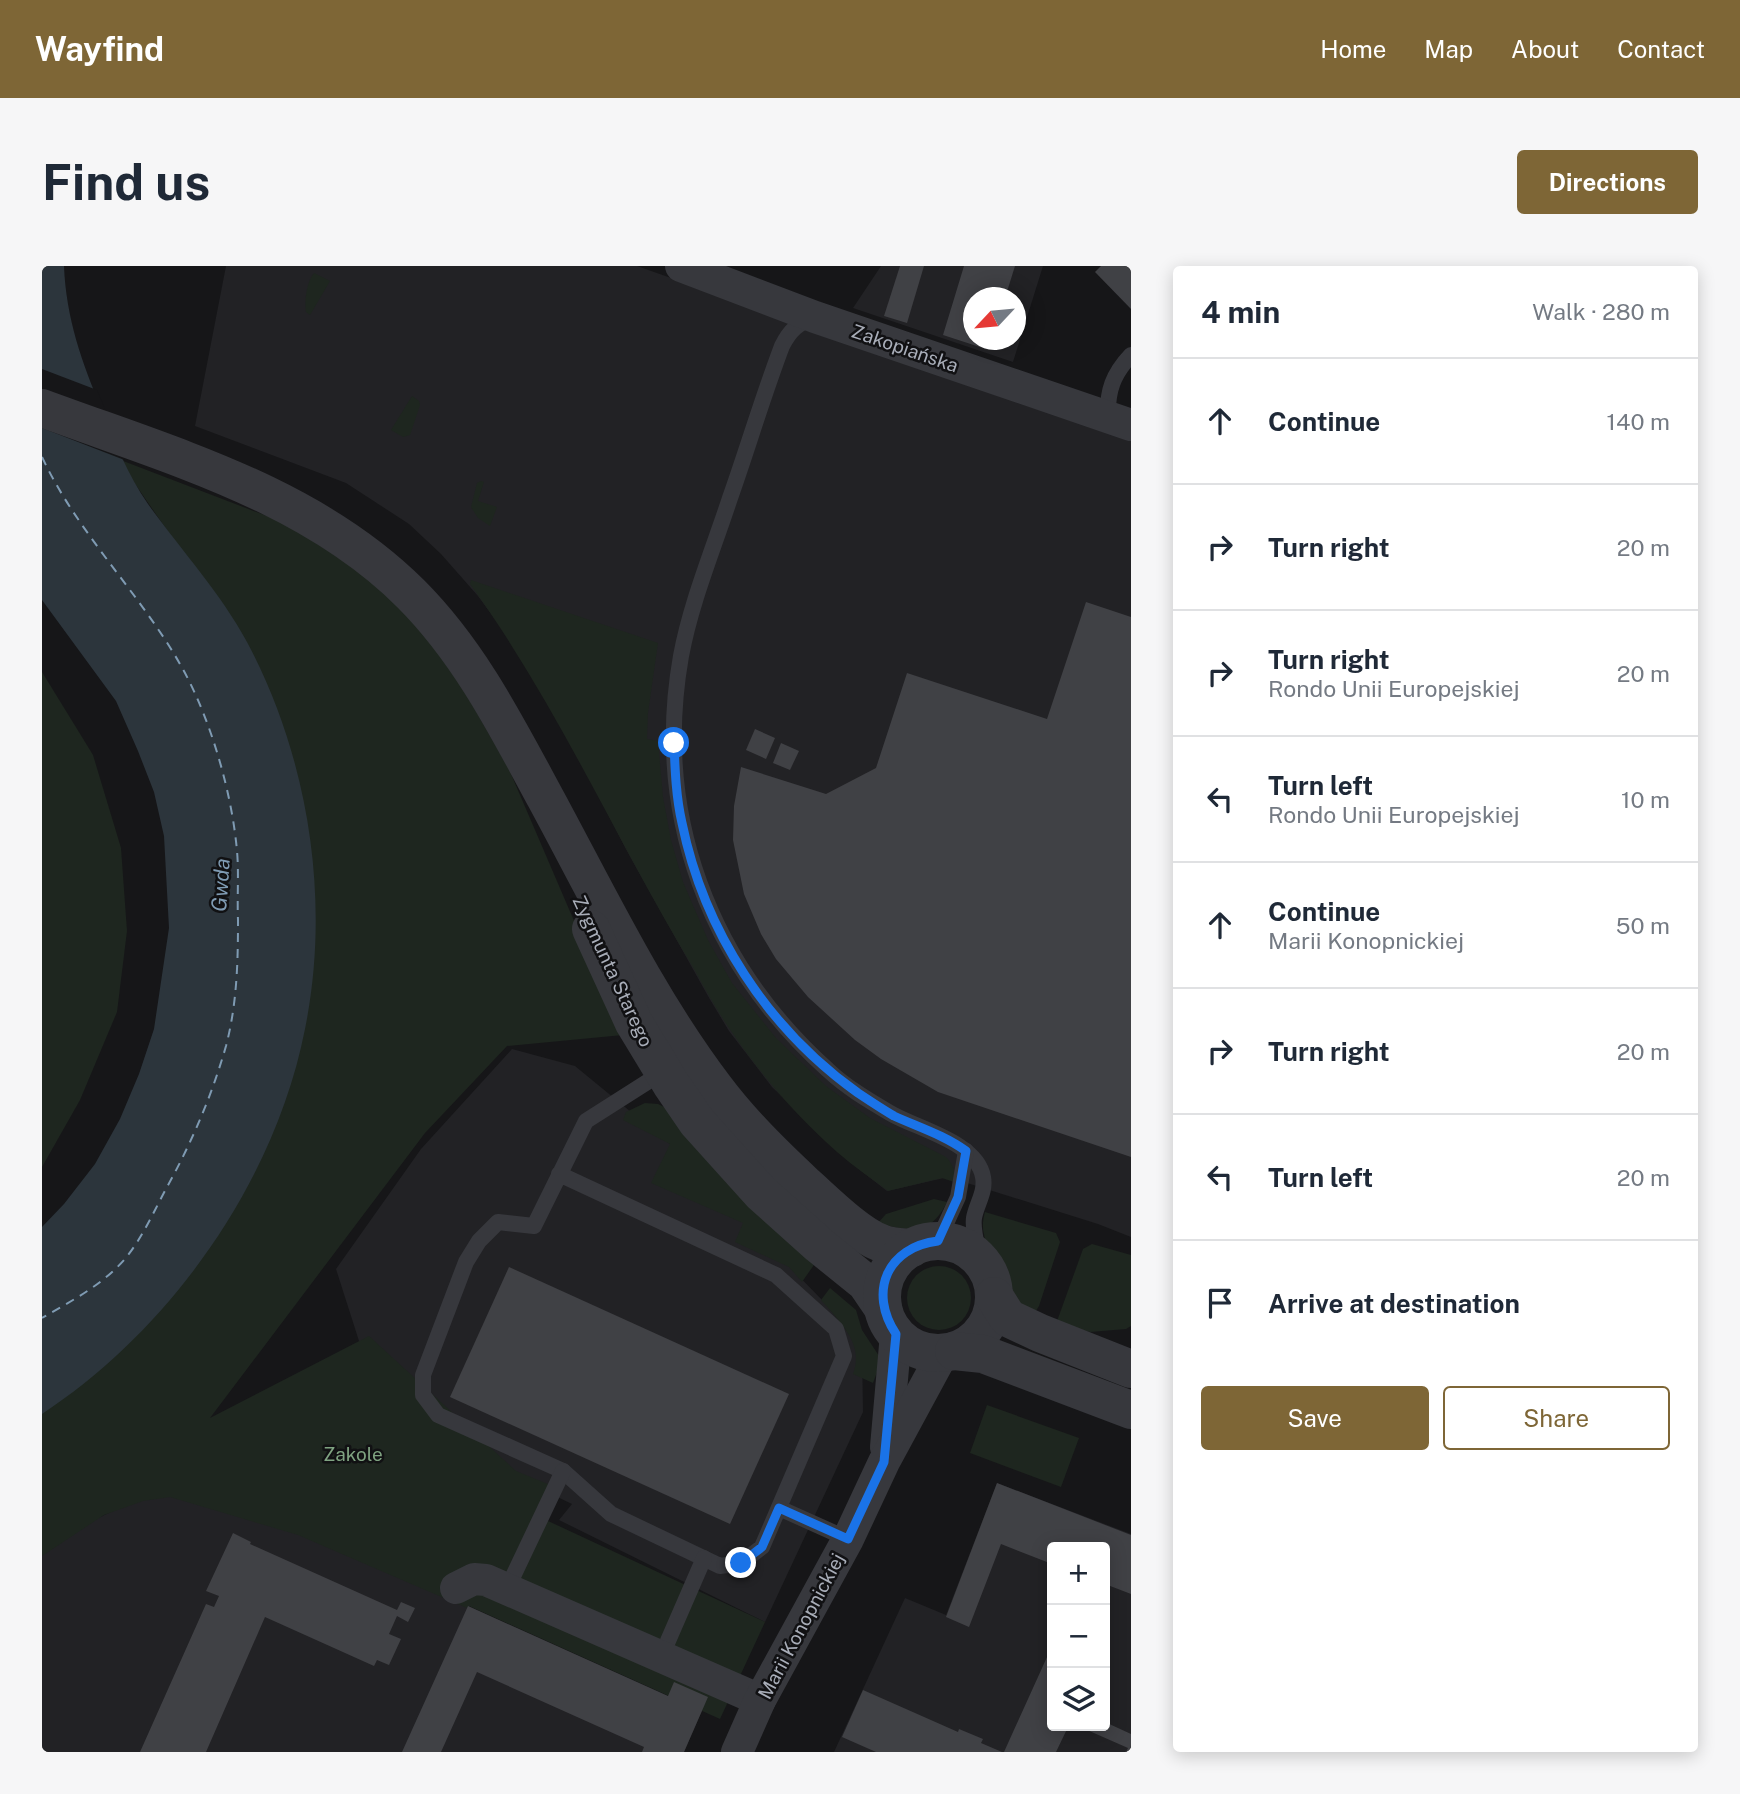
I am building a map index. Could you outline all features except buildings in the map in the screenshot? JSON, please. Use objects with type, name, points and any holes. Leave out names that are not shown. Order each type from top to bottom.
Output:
[{"type":"street","name":"Zakopiańska","points":[[681,266],[815,317],[1119,421]]},
{"type":"street","name":"Zygmunta Starego","points":[[42,408],[212,471],[271,496],[314,519],[359,549],[396,579],[448,634],[467,660],[505,724],[623,942],[671,1023],[716,1090],[774,1154],[850,1223],[881,1244],[925,1245]]},
{"type":"street","name":"Zygmunta Starego","points":[[505,724],[601,953],[634,1023],[663,1072],[697,1122],[735,1166],[819,1245],[866,1283],[889,1321]]},
{"type":"street","points":[[948,1352],[965,1346],[983,1330],[993,1308],[992,1283],[980,1261],[961,1247],[925,1245],[900,1256],[891,1267],[882,1294],[889,1321],[917,1349],[948,1352],[983,1354],[1131,1410]]},
{"type":"street","points":[[994,1296],[1008,1318],[1131,1369]]},
{"type":"street","name":"Marii Konopnickiej","points":[[884,1462],[889,1321]]},
{"type":"street","name":"Marii Konopnickiej","points":[[737,1752],[760,1700],[848,1539],[884,1462],[948,1352]]},
{"type":"street","points":[[453,1594],[474,1579],[486,1580],[760,1700]]},
{"type":"lane","points":[[815,317],[796,325],[782,346],[694,606],[682,653],[674,713],[676,782],[682,823],[705,898],[718,929],[749,982],[779,1021],[831,1073],[860,1094],[892,1115],[956,1144],[978,1163],[984,1178],[980,1203],[973,1219],[980,1261]]},
{"type":"lane","points":[[1119,421],[1107,398],[1113,379],[1131,355]]},
{"type":"lane","points":[[559,1174],[776,1275],[836,1329],[844,1356],[762,1547],[741,1563],[720,1566],[611,1514],[563,1471],[438,1415],[423,1395],[424,1374],[466,1262],[479,1241],[498,1222],[534,1226],[559,1174],[586,1121],[663,1072]]},
{"type":"lane","points":[[925,1245],[958,1197],[966,1151]]},
{"type":"lane","points":[[507,1589],[563,1471]]},
{"type":"lane","points":[[779,1508],[848,1539]]},
{"type":"lane","points":[[661,1657],[704,1558]]},
{"type":"shaded area","points":[[226,266],[637,266],[1131,440],[1131,1237],[948,1177],[887,1191],[846,1159],[772,1087],[729,1031],[708,996],[512,642],[478,596],[441,554],[409,524],[346,483],[195,426]]},
{"type":"shaded area","points":[[881,266],[1043,266],[1026,320],[1026,287],[963,287],[963,345],[853,308]]},
{"type":"shaded area","points":[[977,350],[1017,350],[1013,362]]},
{"type":"shaded area","points":[[512,1049],[575,1066],[670,1144],[824,1302],[862,1350],[863,1412],[765,1622],[559,1520],[572,1504],[382,1413],[336,1269],[421,1149]]},
{"type":"shaded area","points":[[997,1483],[1131,1534],[1131,1752],[834,1752],[905,1598],[946,1615]]},
{"type":"shaded area","points":[[157,1490],[300,1535],[468,1606],[668,1696],[708,1697],[684,1752],[42,1752],[42,1554],[73,1530]]},
{"type":"green space","points":[[314,273],[330,281],[310,315],[306,312],[306,297]]},
{"type":"green space","points":[[412,396],[420,405],[410,435],[403,437],[391,430]]},
{"type":"green space","name":"Zakole","points":[[118,459],[285,523],[370,578],[440,649],[508,767],[623,1035],[507,1046],[425,1133],[210,1418],[369,1336],[516,1471],[560,1489],[546,1520],[765,1622],[720,1719],[469,1606],[467,1608],[298,1535],[170,1497],[143,1501],[104,1515],[42,1556],[42,1408],[182,1281],[182,552]]},
{"type":"green space","points":[[484,482],[478,501],[497,507],[490,526],[478,518],[471,507],[477,483]]},
{"type":"green space","points":[[471,580],[658,643],[647,739],[658,741],[663,797],[671,840],[683,882],[708,940],[732,983],[776,1038],[826,1086],[870,1118],[946,1157],[953,1169],[954,1182],[942,1178],[888,1191],[822,1138],[766,1078],[715,1006],[559,725],[470,584]]},
{"type":"green space","points":[[42,672],[93,755],[121,848],[127,931],[117,1012],[80,1100],[42,1167]]},
{"type":"green space","points":[[645,1103],[658,1104],[668,1109],[816,1262],[802,1282],[789,1267],[735,1242],[743,1223],[651,1183],[670,1144],[623,1120],[626,1112]]},
{"type":"green space","points":[[934,1199],[947,1202],[934,1221],[926,1226],[909,1229],[877,1224],[886,1214]]},
{"type":"green space","points":[[985,1212],[1056,1233],[1060,1242],[1034,1314],[1017,1299],[988,1246],[983,1229]]},
{"type":"green space","points":[[1092,1244],[1131,1255],[1131,1326],[1126,1329],[1090,1332],[1056,1324],[1083,1249]]},
{"type":"green space","points":[[933,1266],[945,1266],[962,1275],[969,1286],[969,1310],[962,1321],[945,1330],[933,1330],[921,1325],[912,1316],[907,1304],[907,1292],[912,1280],[921,1271]]},
{"type":"green space","points":[[830,1288],[856,1310],[862,1330],[879,1356],[880,1364],[873,1383],[853,1374],[856,1353],[853,1343],[821,1300]]},
{"type":"green space","points":[[987,1405],[1079,1438],[1061,1487],[970,1453]]},
{"type":"water","name":"Gwda","points":[[42,266],[64,266],[68,304],[82,357],[112,435],[134,482],[225,606],[247,642],[268,687],[286,733],[309,831],[316,931],[313,980],[305,1029],[290,1086],[269,1142],[243,1196],[211,1247],[174,1295],[133,1340],[89,1379],[42,1414],[42,1227],[95,1164],[120,1119],[154,1029],[169,928],[164,836],[154,792],[116,701],[42,600]]},
{"type":"pier","points":[[42,369],[97,390],[127,461],[42,428]]},
{"type":"ferry route","points":[[42,457],[74,513],[169,645],[195,693],[212,737],[231,806],[238,859],[238,952],[233,1014],[226,1046],[201,1118],[142,1234],[124,1260],[96,1285],[42,1318]]},
{"type":"route","points":[[674,743],[682,823],[692,862],[718,929],[756,992],[779,1021],[831,1073],[892,1115],[966,1151],[958,1197],[938,1241],[912,1248],[900,1256],[885,1280],[883,1308],[896,1334],[884,1462],[848,1539],[779,1508],[762,1547],[741,1563]]}]
